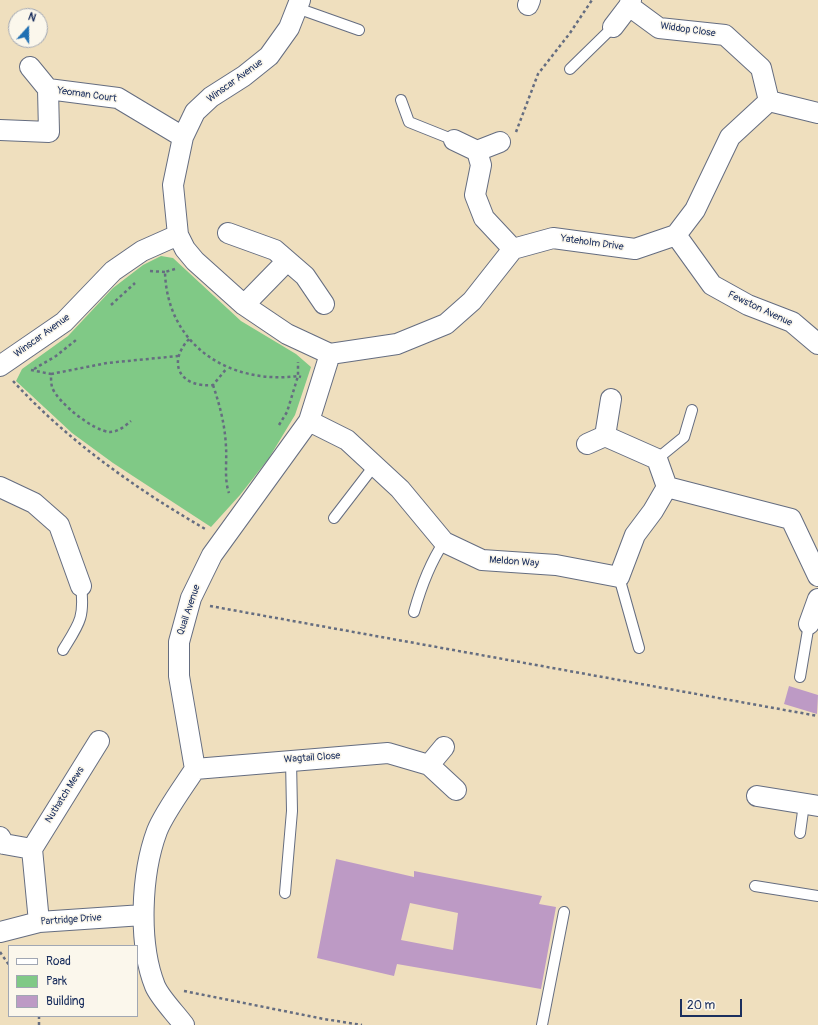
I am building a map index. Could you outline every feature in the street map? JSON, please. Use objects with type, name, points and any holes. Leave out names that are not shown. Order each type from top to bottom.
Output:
[{"type":"street","points":[[613,27],[630,3]]},
{"type":"street","name":"Widdop Close","points":[[630,3],[659,28],[725,35],[761,68],[769,101]]},
{"type":"street","name":"Winscar Avenue","points":[[299,4],[289,28],[269,56],[244,76],[210,97],[195,112],[183,137],[174,185],[178,235],[185,249],[195,261],[244,305],[295,337],[330,354]]},
{"type":"street","points":[[30,67],[48,89]]},
{"type":"street","name":"Yeoman Court","points":[[0,130],[49,132],[48,89],[118,98],[183,137]]},
{"type":"street","points":[[676,235],[695,210],[730,137],[769,101],[818,113]]},
{"type":"street","points":[[454,140],[477,151],[507,141]]},
{"type":"street","points":[[330,354],[397,344],[446,324],[472,301],[513,249],[484,218],[476,195],[481,165],[477,151]]},
{"type":"street","points":[[228,233],[275,250],[304,276],[324,304]]},
{"type":"street","name":"Winscar Avenue","points":[[8,371],[64,322],[113,271],[142,251],[178,235]]},
{"type":"street","name":"Yateholm Drive","points":[[513,249],[553,238],[635,249],[676,235]]},
{"type":"street","name":"Fewston Avenue","points":[[676,235],[712,285],[748,305],[792,322],[818,344]]},
{"type":"street","points":[[244,305],[287,260]]},
{"type":"street","name":"Quail Avenue","points":[[195,769],[179,676],[179,642],[190,603],[212,555],[309,421],[330,354]]},
{"type":"street","points":[[611,399],[596,440],[657,459],[667,487],[653,511],[635,535],[619,577]]},
{"type":"street","name":"Meldon Way","points":[[309,421],[346,440],[400,489],[444,542],[482,560],[556,565],[619,577]]},
{"type":"street","points":[[0,487],[34,503],[59,525],[81,586]]},
{"type":"street","points":[[667,487],[791,519],[818,576]]},
{"type":"street","points":[[809,624],[818,599]]},
{"type":"street","name":"Nuthatch Mews","points":[[32,849],[99,740]]},
{"type":"street","points":[[429,765],[444,746]]},
{"type":"street","name":"Wagtail Close","points":[[195,769],[388,753],[429,765],[456,790]]},
{"type":"street","points":[[184,1025],[155,987],[145,950],[143,915],[150,856],[158,830],[195,769]]},
{"type":"street","points":[[757,796],[811,805]]},
{"type":"street","points":[[0,837],[4,844],[32,849],[39,922]]},
{"type":"street","name":"Partridge Drive","points":[[0,932],[39,922],[143,915]]},
{"type":"lane","points":[[299,4],[359,30]]},
{"type":"lane","points":[[570,69],[613,27]]},
{"type":"lane","points":[[401,100],[409,122],[454,140]]},
{"type":"lane","points":[[657,459],[684,437],[692,410]]},
{"type":"lane","points":[[334,518],[374,466]]},
{"type":"lane","points":[[414,612],[422,586],[435,556],[444,542]]},
{"type":"lane","points":[[619,577],[639,648]]},
{"type":"lane","points":[[63,650],[81,619],[84,605],[81,586]]},
{"type":"lane","points":[[800,677],[809,624]]},
{"type":"lane","points":[[285,893],[292,811],[291,760]]},
{"type":"lane","points":[[800,832],[811,805]]},
{"type":"lane","points":[[755,886],[818,896]]},
{"type":"lane","points":[[542,1025],[564,912]]},
{"type":"path","points":[[507,141],[538,74],[570,33],[592,0]]},
{"type":"path","points":[[144,276],[150,271],[165,272],[171,269],[185,268],[195,261]]},
{"type":"path","points":[[165,272],[165,289],[173,310],[189,339],[201,352],[227,368],[254,376],[282,378],[298,376]]},
{"type":"path","points":[[108,308],[138,280]]},
{"type":"path","points":[[24,373],[40,367],[81,335]]},
{"type":"path","points":[[276,430],[287,412],[298,376],[299,367],[295,337]]},
{"type":"path","points":[[189,339],[181,348],[178,356],[178,368],[183,377],[191,383],[204,386],[213,385],[227,368]]},
{"type":"path","points":[[31,370],[51,374],[107,363],[178,356]]},
{"type":"path","points":[[8,371],[12,380],[31,401],[83,447],[185,517],[211,532]]},
{"type":"path","points":[[51,374],[52,387],[60,399],[75,414],[94,425],[109,432],[122,429],[131,420]]},
{"type":"path","points":[[213,385],[224,425],[227,467],[226,484],[230,493]]},
{"type":"path","points":[[229,500],[230,493],[233,488]]},
{"type":"path","points":[[190,603],[818,716]]},
{"type":"path","points":[[0,952],[8,964]]},
{"type":"path","points":[[155,987],[362,1025]]},
{"type":"green space","points":[[161,256],[173,258],[241,321],[296,354],[311,367],[295,415],[269,458],[240,495],[211,527],[113,463],[72,433],[16,381],[22,369],[68,336],[113,288],[143,265]]},
{"type":"building","points":[[789,686],[818,695],[817,714],[784,704]]},
{"type":"building","points":[[336,859],[414,877],[414,871],[542,896],[539,904],[556,907],[541,989],[397,964],[394,976],[317,958]],"holes":[[[410,903],[458,913],[453,950],[401,940]]]}]
